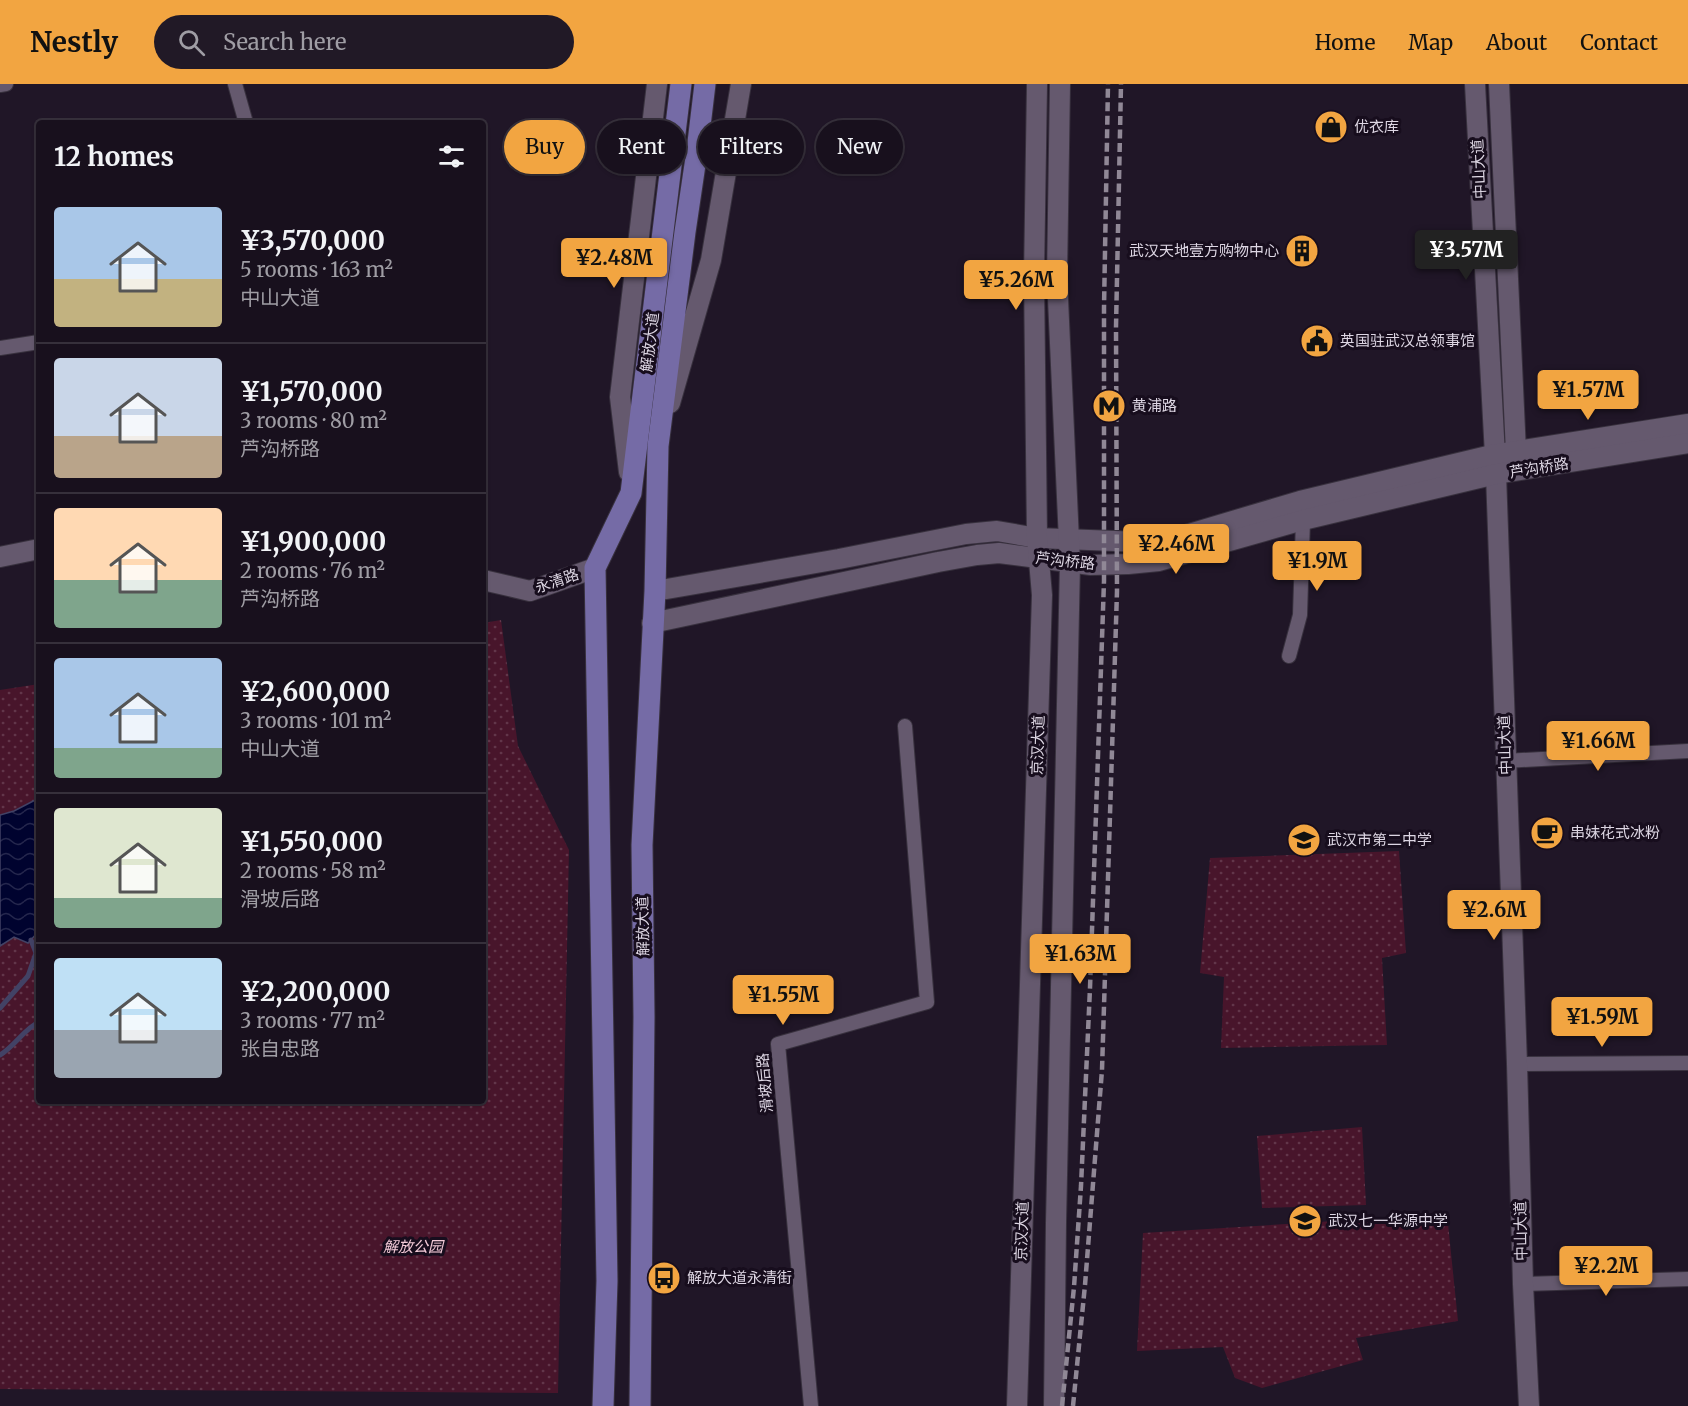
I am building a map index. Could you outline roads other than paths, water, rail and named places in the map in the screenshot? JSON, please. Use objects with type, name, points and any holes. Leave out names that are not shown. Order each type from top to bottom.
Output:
[{"type":"main road","name":"解放大道","points":[[631,493],[620,398],[657,84]]},
{"type":"main road","name":"解放大道","points":[[603,1406],[607,1281],[596,568],[631,493],[681,84]]},
{"type":"main road","name":"解放大道","points":[[639,1406],[644,1017],[642,845],[655,591],[658,446],[705,84]]},
{"type":"main road","name":"解放大道","points":[[658,446],[711,260],[741,84]]},
{"type":"main road","name":"京汉大道","points":[[1017,1406],[1042,596],[1038,548],[1034,277],[1037,84]]},
{"type":"main road","name":"京汉大道","points":[[1054,1406],[1070,563],[1057,277],[1060,84]]},
{"type":"main road","name":"中山大道","points":[[1475,84],[1499,468],[1505,761],[1529,1406]]},
{"type":"main road","name":"中山大道","points":[[1499,84],[1516,452]]},
{"type":"main road","name":"芦沟桥路","points":[[655,591],[966,534],[997,531],[1070,563],[1091,565],[1159,561],[1499,468],[1516,452],[1688,424]]},
{"type":"main road","name":"芦沟桥路","points":[[652,622],[977,555],[1038,548],[1069,540],[1141,542],[1179,537],[1300,501],[1499,468],[1688,443]]},
{"type":"main road","points":[[0,557],[36,550]]},
{"type":"main road","name":"永清路","points":[[486,581],[530,591],[596,568]]},
{"type":"street","points":[[0,85],[6,84]]},
{"type":"street","points":[[235,84],[245,120]]},
{"type":"street","points":[[0,348],[36,342]]},
{"type":"street","points":[[1289,656],[1300,615],[1303,520]]},
{"type":"street","name":"滑坡后路","points":[[811,1406],[778,1044],[927,1002],[905,726]]},
{"type":"street","points":[[1505,761],[1688,751]]},
{"type":"street","points":[[1517,1064],[1688,1062]]},
{"type":"street","points":[[1523,1284],[1688,1279]]},
{"type":"water","points":[[36,800],[36,934],[28,943],[14,937],[0,946],[0,815],[14,811]]},
{"type":"waterway","points":[[0,1008],[28,976],[36,953],[31,940]]},
{"type":"waterway","points":[[0,1055],[36,1024]]},
{"type":"railway","points":[[1062,1406],[1081,1186],[1090,988],[1104,581],[1104,308],[1108,84]]},
{"type":"railway","points":[[1073,1406],[1102,1070],[1117,591],[1116,327],[1121,84]]},
{"type":"place","name":"优衣库","points":[[1331,127]]},
{"type":"place","name":"武汉天地壹方购物中心","points":[[1302,251]]},
{"type":"place","name":"英国驻武汉总领事馆","points":[[1317,341]]},
{"type":"place","name":"黄浦路","points":[[1109,406]]},
{"type":"place","name":"串妹花式冰粉","points":[[1547,833]]},
{"type":"place","name":"武汉市第二中学","points":[[1304,840]]},
{"type":"place","name":"武汉七一华源中学","points":[[1305,1221]]},
{"type":"place","name":"解放大道永清街","points":[[664,1278]]},
{"type":"park label","name":"解放公园","points":[[413,1247]]}]
